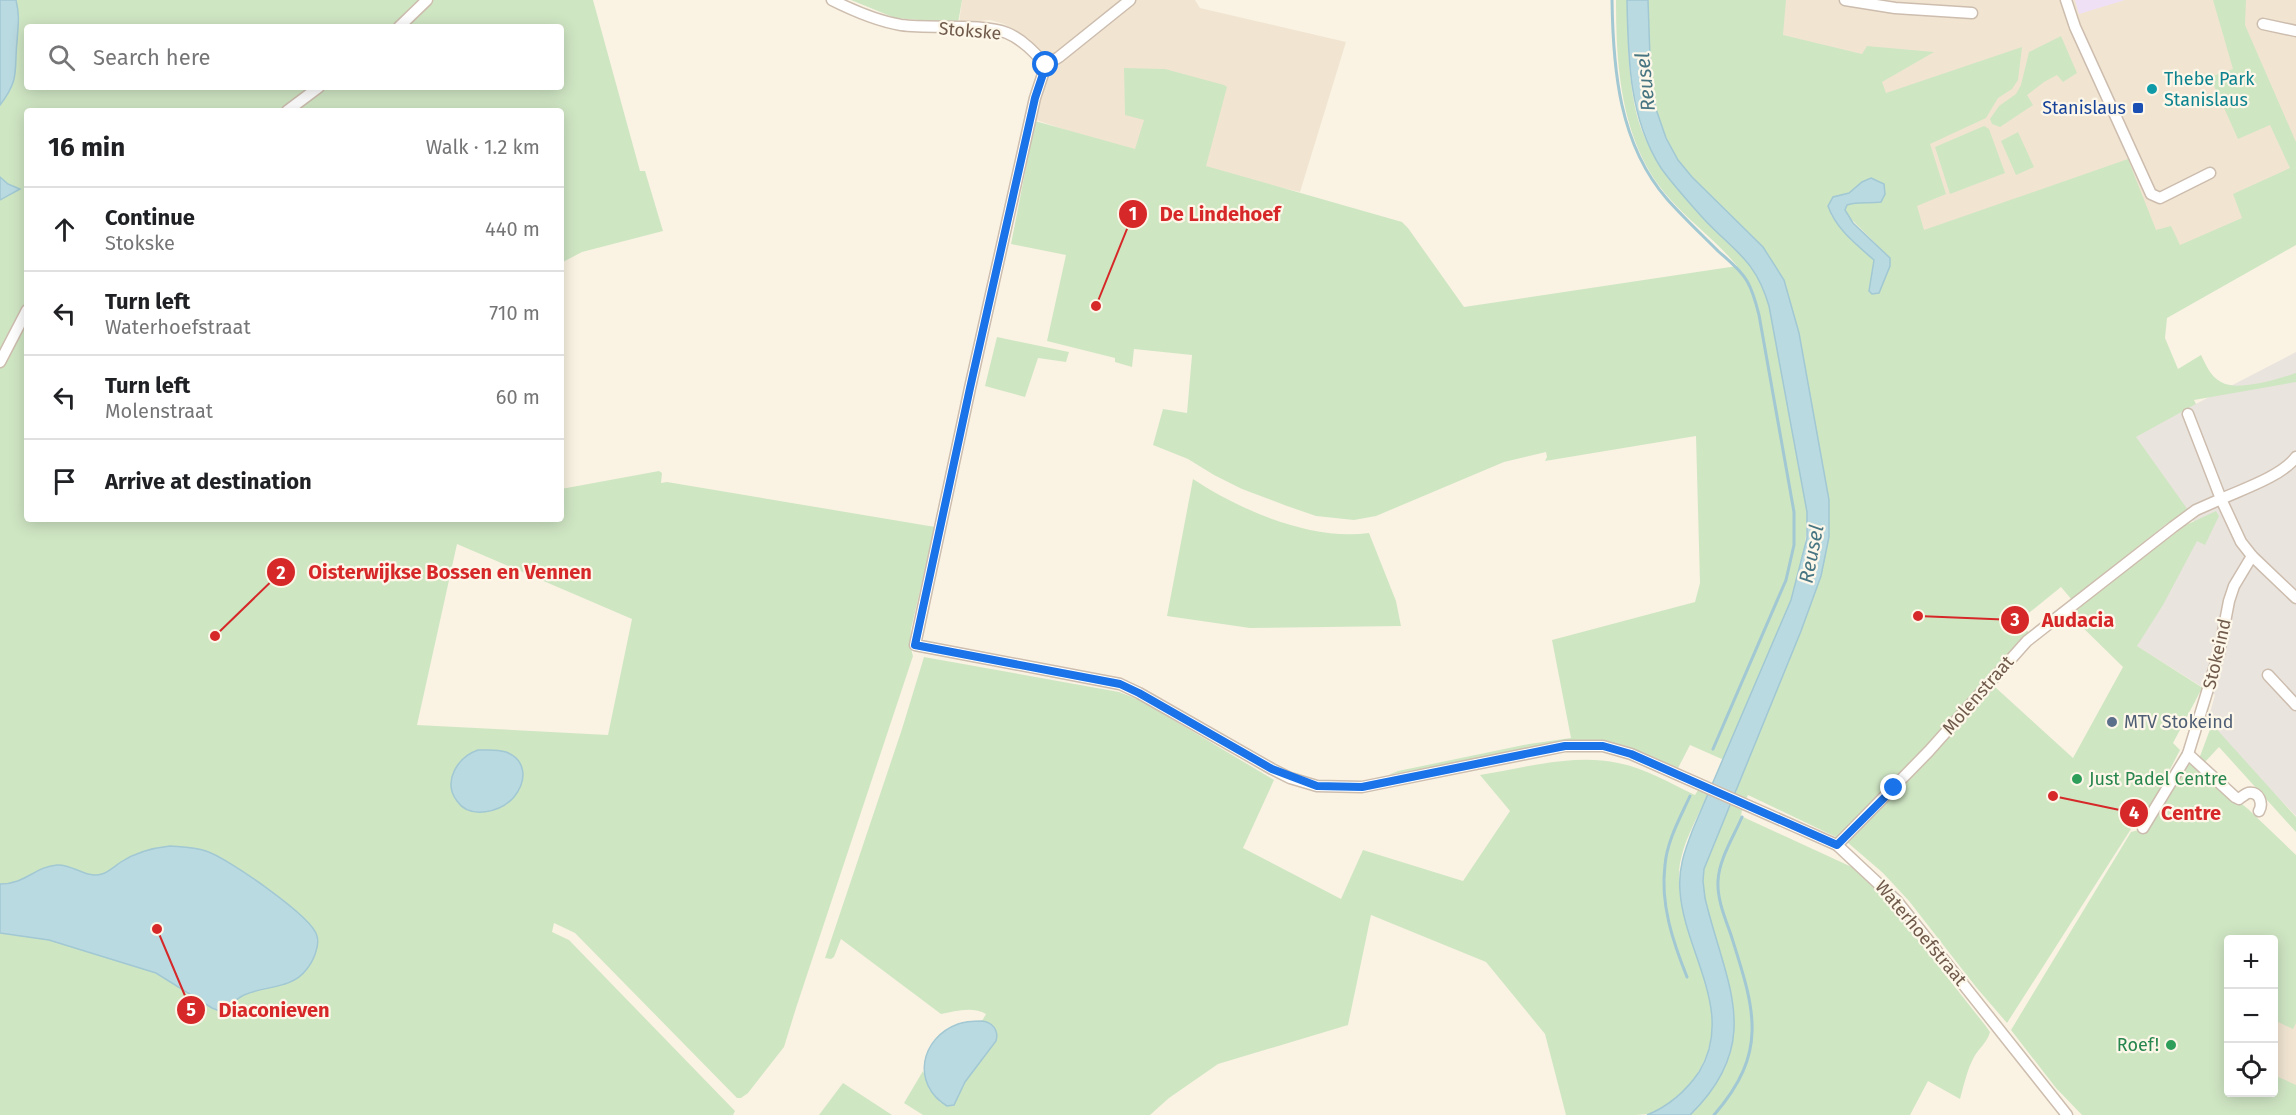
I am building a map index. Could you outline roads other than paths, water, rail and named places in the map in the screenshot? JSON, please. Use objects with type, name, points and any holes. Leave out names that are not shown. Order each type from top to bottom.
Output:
[{"type":"street","points":[[402,24],[427,0]]},
{"type":"street","name":"Stokske","points":[[832,0],[878,20],[896,24],[995,29],[1009,34],[1024,44],[1046,65]]},
{"type":"street","points":[[1046,65],[1130,0]]},
{"type":"street","points":[[1845,0],[1972,13]]},
{"type":"street","points":[[2066,0],[2075,27],[2151,194],[2160,198],[2210,172]]},
{"type":"street","points":[[2263,24],[2296,31]]},
{"type":"street","name":"Waterhoefstraat","points":[[1046,65],[1035,98],[915,645],[1120,684],[1272,769],[1317,786],[1362,787],[1565,746],[1584,745],[1624,752],[1837,845],[1897,902],[2067,1115]]},
{"type":"street","points":[[291,108],[316,90]]},
{"type":"street","points":[[0,362],[24,316]]},
{"type":"street","points":[[2188,414],[2221,499],[2241,542],[2252,556],[2296,598]]},
{"type":"street","name":"Molenstraat","points":[[1837,845],[1929,751],[2027,641],[2196,510],[2270,476],[2291,464],[2296,458]]},
{"type":"street","name":"Stokeind","points":[[2143,828],[2188,754],[2219,653],[2229,601],[2238,578],[2252,556]]},
{"type":"street","points":[[2268,675],[2296,705]]},
{"type":"street","points":[[2188,754],[2235,797],[2239,798],[2248,793],[2254,794],[2261,800],[2262,806],[2259,811]]},
{"type":"water","points":[[0,0],[16,0],[18,21],[15,75],[11,88],[0,105]]},
{"type":"water","name":"Reusel","points":[[1627,0],[1648,0],[1651,87],[1666,138],[1678,160],[1692,177],[1763,247],[1784,280],[1799,333],[1829,500],[1829,537],[1821,576],[1801,631],[1704,869],[1705,898],[1734,1011],[1733,1036],[1727,1062],[1713,1088],[1690,1115],[1647,1115],[1683,1092],[1699,1072],[1709,1049],[1712,1027],[1710,1004],[1683,914],[1680,891],[1681,867],[1693,829],[1791,600],[1807,538],[1807,512],[1769,306],[1750,266],[1681,193],[1661,168],[1650,149],[1642,129],[1632,87]]},
{"type":"water","points":[[0,177],[8,184],[20,189],[0,200]]},
{"type":"water","points":[[1871,178],[1884,184],[1885,194],[1881,202],[1851,204],[1847,205],[1845,210],[1853,223],[1890,258],[1890,266],[1879,293],[1872,294],[1869,291],[1874,260],[1841,229],[1828,206],[1833,197],[1849,193]]},
{"type":"water","points":[[478,750],[506,752],[518,760],[523,771],[521,784],[514,797],[501,807],[486,812],[477,812],[463,807],[457,801],[451,786],[454,771],[459,764],[464,758]]},
{"type":"water","points":[[170,846],[206,851],[231,864],[268,889],[301,916],[312,927],[318,940],[315,954],[306,970],[293,981],[244,995],[222,1012],[156,973],[49,940],[0,933],[0,884],[23,879],[49,866],[57,865],[90,875],[102,874],[138,853]]},
{"type":"water","points":[[982,1021],[994,1028],[997,1034],[996,1041],[965,1082],[954,1105],[947,1106],[928,1086],[925,1062],[928,1050],[945,1031],[961,1023]]},
{"type":"waterway","name":"Reusel","points":[[1612,0],[1617,79],[1622,105],[1638,154],[1667,199],[1737,269],[1753,293],[1759,315],[1794,512],[1794,545],[1786,580],[1713,749]]},
{"type":"waterway","points":[[1687,977],[1669,923],[1664,880],[1668,847],[1690,796]]},
{"type":"waterway","points":[[1714,1115],[1732,1092],[1744,1070],[1750,1049],[1752,1028],[1746,985],[1718,888],[1721,864],[1742,817]]},
{"type":"place","name":"Thebe Park Stanislaus","points":[[2152,89]]},
{"type":"place","name":"Stanislaus","points":[[2138,108]]},
{"type":"place","name":"De Lindehoef","points":[[1096,306]]},
{"type":"place","name":"Audacia","points":[[1918,616]]},
{"type":"place","name":"Oisterwijkse Bossen en Vennen","points":[[215,636]]},
{"type":"place","name":"MTV Stokeind","points":[[2112,722]]},
{"type":"place","name":"Just Padel Centre","points":[[2077,779]]},
{"type":"place","name":"Centre","points":[[2053,796]]},
{"type":"place","name":"Diaconieven","points":[[157,929]]},
{"type":"place","name":"Roef!","points":[[2171,1045]]}]
